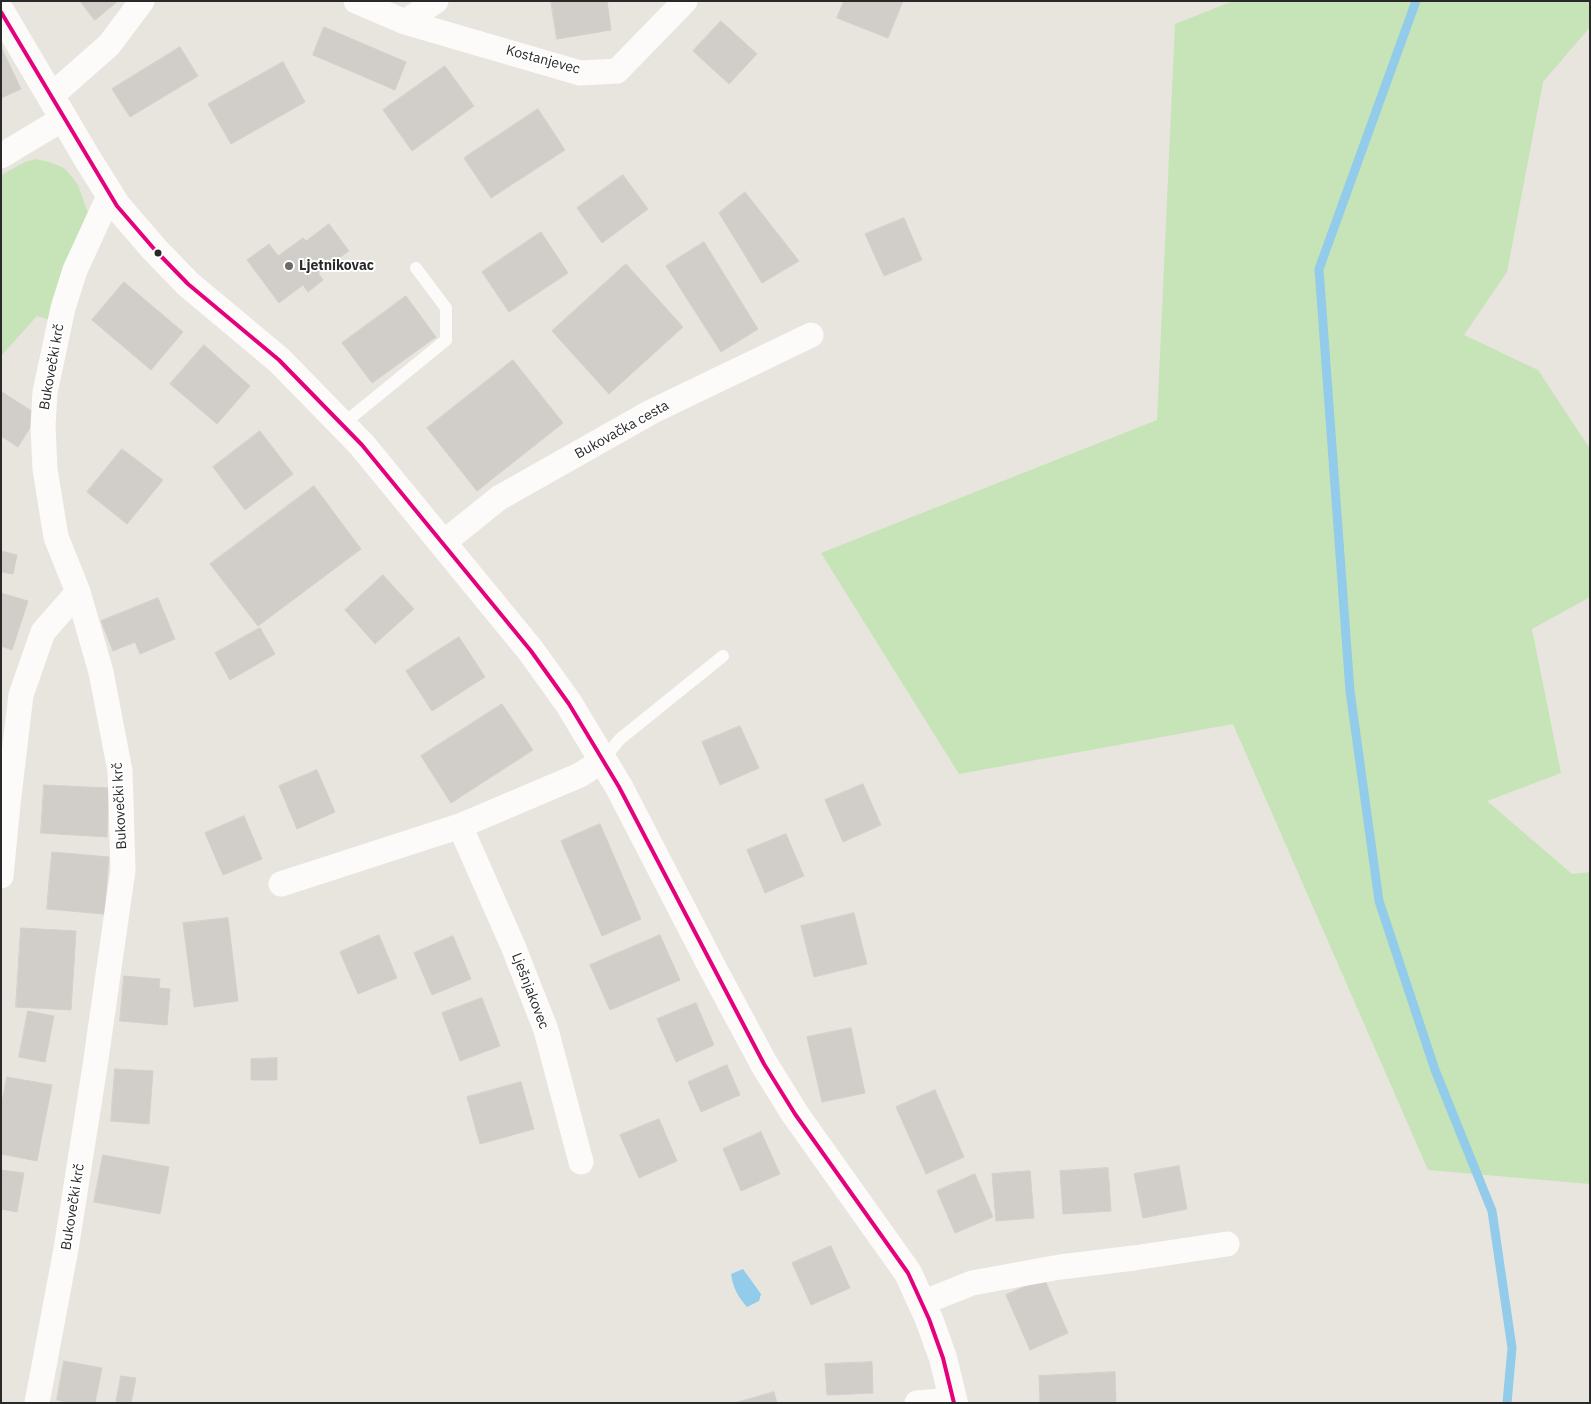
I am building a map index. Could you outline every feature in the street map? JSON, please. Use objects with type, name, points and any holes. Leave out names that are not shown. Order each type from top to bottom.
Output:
[{"type":"main road","points":[[1,12],[117,206],[155,250],[188,284],[279,360],[343,424],[444,543],[531,651],[569,704],[619,787],[712,968],[764,1064],[795,1114],[908,1273],[922,1303],[943,1358],[953,1401]]},
{"type":"street","points":[[1,156],[58,107],[142,1]]},
{"type":"street","name":"Kostanjevec","points":[[356,1],[405,22],[580,73],[617,71],[685,1]]},
{"type":"street","points":[[405,22],[436,1]]},
{"type":"street","name":"Bukovečki krč","points":[[37,1403],[66,1248],[123,870],[120,771],[101,672],[78,592],[56,537],[45,469],[43,426],[46,392],[63,308],[75,270],[110,194]]},
{"type":"street","name":"Bukovačka cesta","points":[[444,543],[507,493],[651,412],[811,335]]},
{"type":"street","points":[[1,876],[21,695],[43,632],[78,592]]},
{"type":"street","points":[[281,884],[460,826],[580,775],[603,760]]},
{"type":"street","name":"Lješnjakovec","points":[[460,826],[513,946],[546,1030],[581,1162]]},
{"type":"street","points":[[922,1303],[972,1283],[1060,1267],[1227,1244]]},
{"type":"street","points":[[917,1403],[953,1401]]},
{"type":"lane","points":[[343,424],[446,340],[446,308],[416,268]]},
{"type":"lane","points":[[603,760],[620,739],[723,656]]},
{"type":"green space","points":[[1233,1],[1590,1],[1590,27],[1543,82],[1507,272],[1464,335],[1538,370],[1590,449],[1590,597],[1532,629],[1561,773],[1487,801],[1572,874],[1590,872],[1590,1184],[1428,1170],[1233,724],[959,774],[821,553],[1157,420],[1175,24]]},
{"type":"green space","points":[[35,159],[64,168],[78,185],[89,216],[50,320],[37,316],[1,356],[1,175],[25,162]]},
{"type":"water","points":[[743,1269],[761,1294],[759,1301],[747,1307],[736,1292],[731,1274]]},
{"type":"building","points":[[80,1],[118,1],[95,20]]},
{"type":"building","points":[[551,1],[607,1],[611,30],[557,39]]},
{"type":"building","points":[[844,1],[903,1],[888,38],[837,18]]},
{"type":"building","points":[[721,21],[757,54],[729,84],[693,51]]},
{"type":"building","points":[[324,27],[406,62],[395,90],[313,55]]},
{"type":"building","points":[[1,47],[21,89],[1,98]]},
{"type":"building","points":[[180,47],[198,76],[130,117],[112,89]]},
{"type":"building","points":[[283,62],[305,102],[231,144],[208,104]]},
{"type":"building","points":[[445,66],[474,106],[412,151],[383,110]]},
{"type":"building","points":[[538,109],[565,150],[491,198],[464,158]]},
{"type":"building","points":[[623,175],[648,209],[602,243],[577,208]]},
{"type":"building","points":[[745,192],[799,261],[762,283],[719,213]]},
{"type":"building","points":[[904,218],[922,260],[884,276],[865,234]]},
{"type":"building","name":"Ljetnikovac","points":[[329,224],[349,251],[318,273],[323,280],[308,292],[303,285],[279,303],[247,260],[269,244],[278,256],[303,238],[306,241]]},
{"type":"building","points":[[541,232],[568,273],[509,312],[482,272]]},
{"type":"building","points":[[704,242],[758,329],[721,352],[666,266]]},
{"type":"building","points":[[626,264],[683,327],[609,394],[552,331]]},
{"type":"building","points":[[124,282],[183,332],[151,370],[92,320]]},
{"type":"building","points":[[406,296],[436,337],[372,383],[342,343]]},
{"type":"building","points":[[204,345],[250,386],[217,424],[170,384]]},
{"type":"building","points":[[513,360],[563,423],[477,491],[427,428]]},
{"type":"building","points":[[2,392],[38,415],[18,447],[1,436]]},
{"type":"building","points":[[260,431],[293,474],[245,510],[213,467]]},
{"type":"building","points":[[122,449],[163,480],[127,524],[87,492]]},
{"type":"building","points":[[314,486],[361,549],[258,626],[210,564]]},
{"type":"building","points":[[1,551],[17,555],[13,574],[1,572]]},
{"type":"building","points":[[383,575],[414,609],[375,644],[345,610]]},
{"type":"building","points":[[1,593],[28,601],[12,650],[1,646]]},
{"type":"building","points":[[158,598],[175,639],[140,654],[135,642],[113,651],[101,621]]},
{"type":"building","points":[[260,628],[275,654],[230,680],[215,653]]},
{"type":"building","points":[[459,637],[485,677],[432,711],[406,671]]},
{"type":"building","points":[[502,704],[533,750],[451,803],[421,756]]},
{"type":"building","points":[[740,726],[759,768],[720,785],[702,742]]},
{"type":"building","points":[[317,770],[335,812],[297,829],[279,786]]},
{"type":"building","points":[[863,784],[881,825],[843,842],[825,800]]},
{"type":"building","points":[[44,785],[109,788],[107,837],[41,833]]},
{"type":"building","points":[[244,816],[262,859],[223,875],[205,833]]},
{"type":"building","points":[[600,824],[641,919],[602,936],[561,841]]},
{"type":"building","points":[[786,834],[804,876],[765,893],[747,850]]},
{"type":"building","points":[[52,852],[109,857],[104,914],[47,909]]},
{"type":"building","points":[[854,913],[867,964],[814,977],[801,926]]},
{"type":"building","points":[[228,918],[238,1001],[194,1007],[183,923]]},
{"type":"building","points":[[21,928],[76,931],[71,1010],[16,1007]]},
{"type":"building","points":[[379,935],[397,978],[358,994],[340,952]]},
{"type":"building","points":[[660,935],[680,980],[610,1010],[590,965]]},
{"type":"building","points":[[453,936],[471,979],[432,995],[414,953]]},
{"type":"building","points":[[124,976],[160,979],[159,988],[170,989],[167,1025],[120,1021]]},
{"type":"building","points":[[482,998],[500,1046],[460,1061],[442,1013]]},
{"type":"building","points":[[696,1003],[714,1045],[676,1062],[657,1019]]},
{"type":"building","points":[[28,1011],[54,1016],[45,1062],[19,1057]]},
{"type":"building","points":[[851,1028],[865,1093],[822,1102],[807,1037]]},
{"type":"building","points":[[277,1058],[277,1080],[251,1080],[251,1059]]},
{"type":"building","points":[[727,1065],[740,1095],[701,1112],[688,1082]]},
{"type":"building","points":[[115,1069],[153,1071],[149,1124],[111,1121]]},
{"type":"building","points":[[7,1077],[52,1085],[37,1161],[1,1154],[1,1108]]},
{"type":"building","points":[[521,1082],[534,1129],[480,1144],[467,1097]]},
{"type":"building","points":[[935,1090],[964,1157],[926,1174],[896,1107]]},
{"type":"building","points":[[659,1119],[677,1161],[639,1178],[620,1135]]},
{"type":"building","points":[[761,1132],[780,1174],[741,1191],[723,1149]]},
{"type":"building","points":[[103,1155],[169,1167],[160,1214],[94,1202]]},
{"type":"building","points":[[1179,1166],[1187,1209],[1143,1218],[1134,1174]]},
{"type":"building","points":[[1108,1168],[1111,1211],[1063,1214],[1060,1171]]},
{"type":"building","points":[[1,1170],[24,1173],[17,1212],[1,1209]]},
{"type":"building","points":[[1030,1171],[1034,1218],[996,1221],[992,1174]]},
{"type":"building","points":[[975,1174],[993,1217],[955,1233],[937,1191]]},
{"type":"building","points":[[831,1246],[850,1288],[811,1305],[792,1263]]},
{"type":"building","points":[[1044,1278],[1068,1333],[1030,1350],[1006,1295]]},
{"type":"building","points":[[64,1361],[102,1368],[95,1403],[69,1403],[57,1400]]},
{"type":"building","points":[[872,1362],[873,1393],[827,1395],[825,1364]]},
{"type":"building","points":[[1115,1372],[1116,1403],[1040,1403],[1039,1376]]},
{"type":"building","points":[[121,1376],[136,1378],[131,1403],[116,1403]]},
{"type":"building","points":[[774,1392],[777,1403],[735,1403]]},
{"type":"waterway","points":[[1416,1],[1319,269],[1350,691],[1379,901],[1435,1070],[1492,1211],[1512,1348],[1507,1403]]},
{"type":"transit line","points":[[1,12],[117,206],[155,250],[188,284],[279,360],[362,445],[531,651],[569,704],[619,787],[764,1064],[795,1114],[908,1273],[929,1319],[943,1358],[954,1403]]},
{"type":"place","name":"Ljetnikovac","points":[[289,266]]}]
